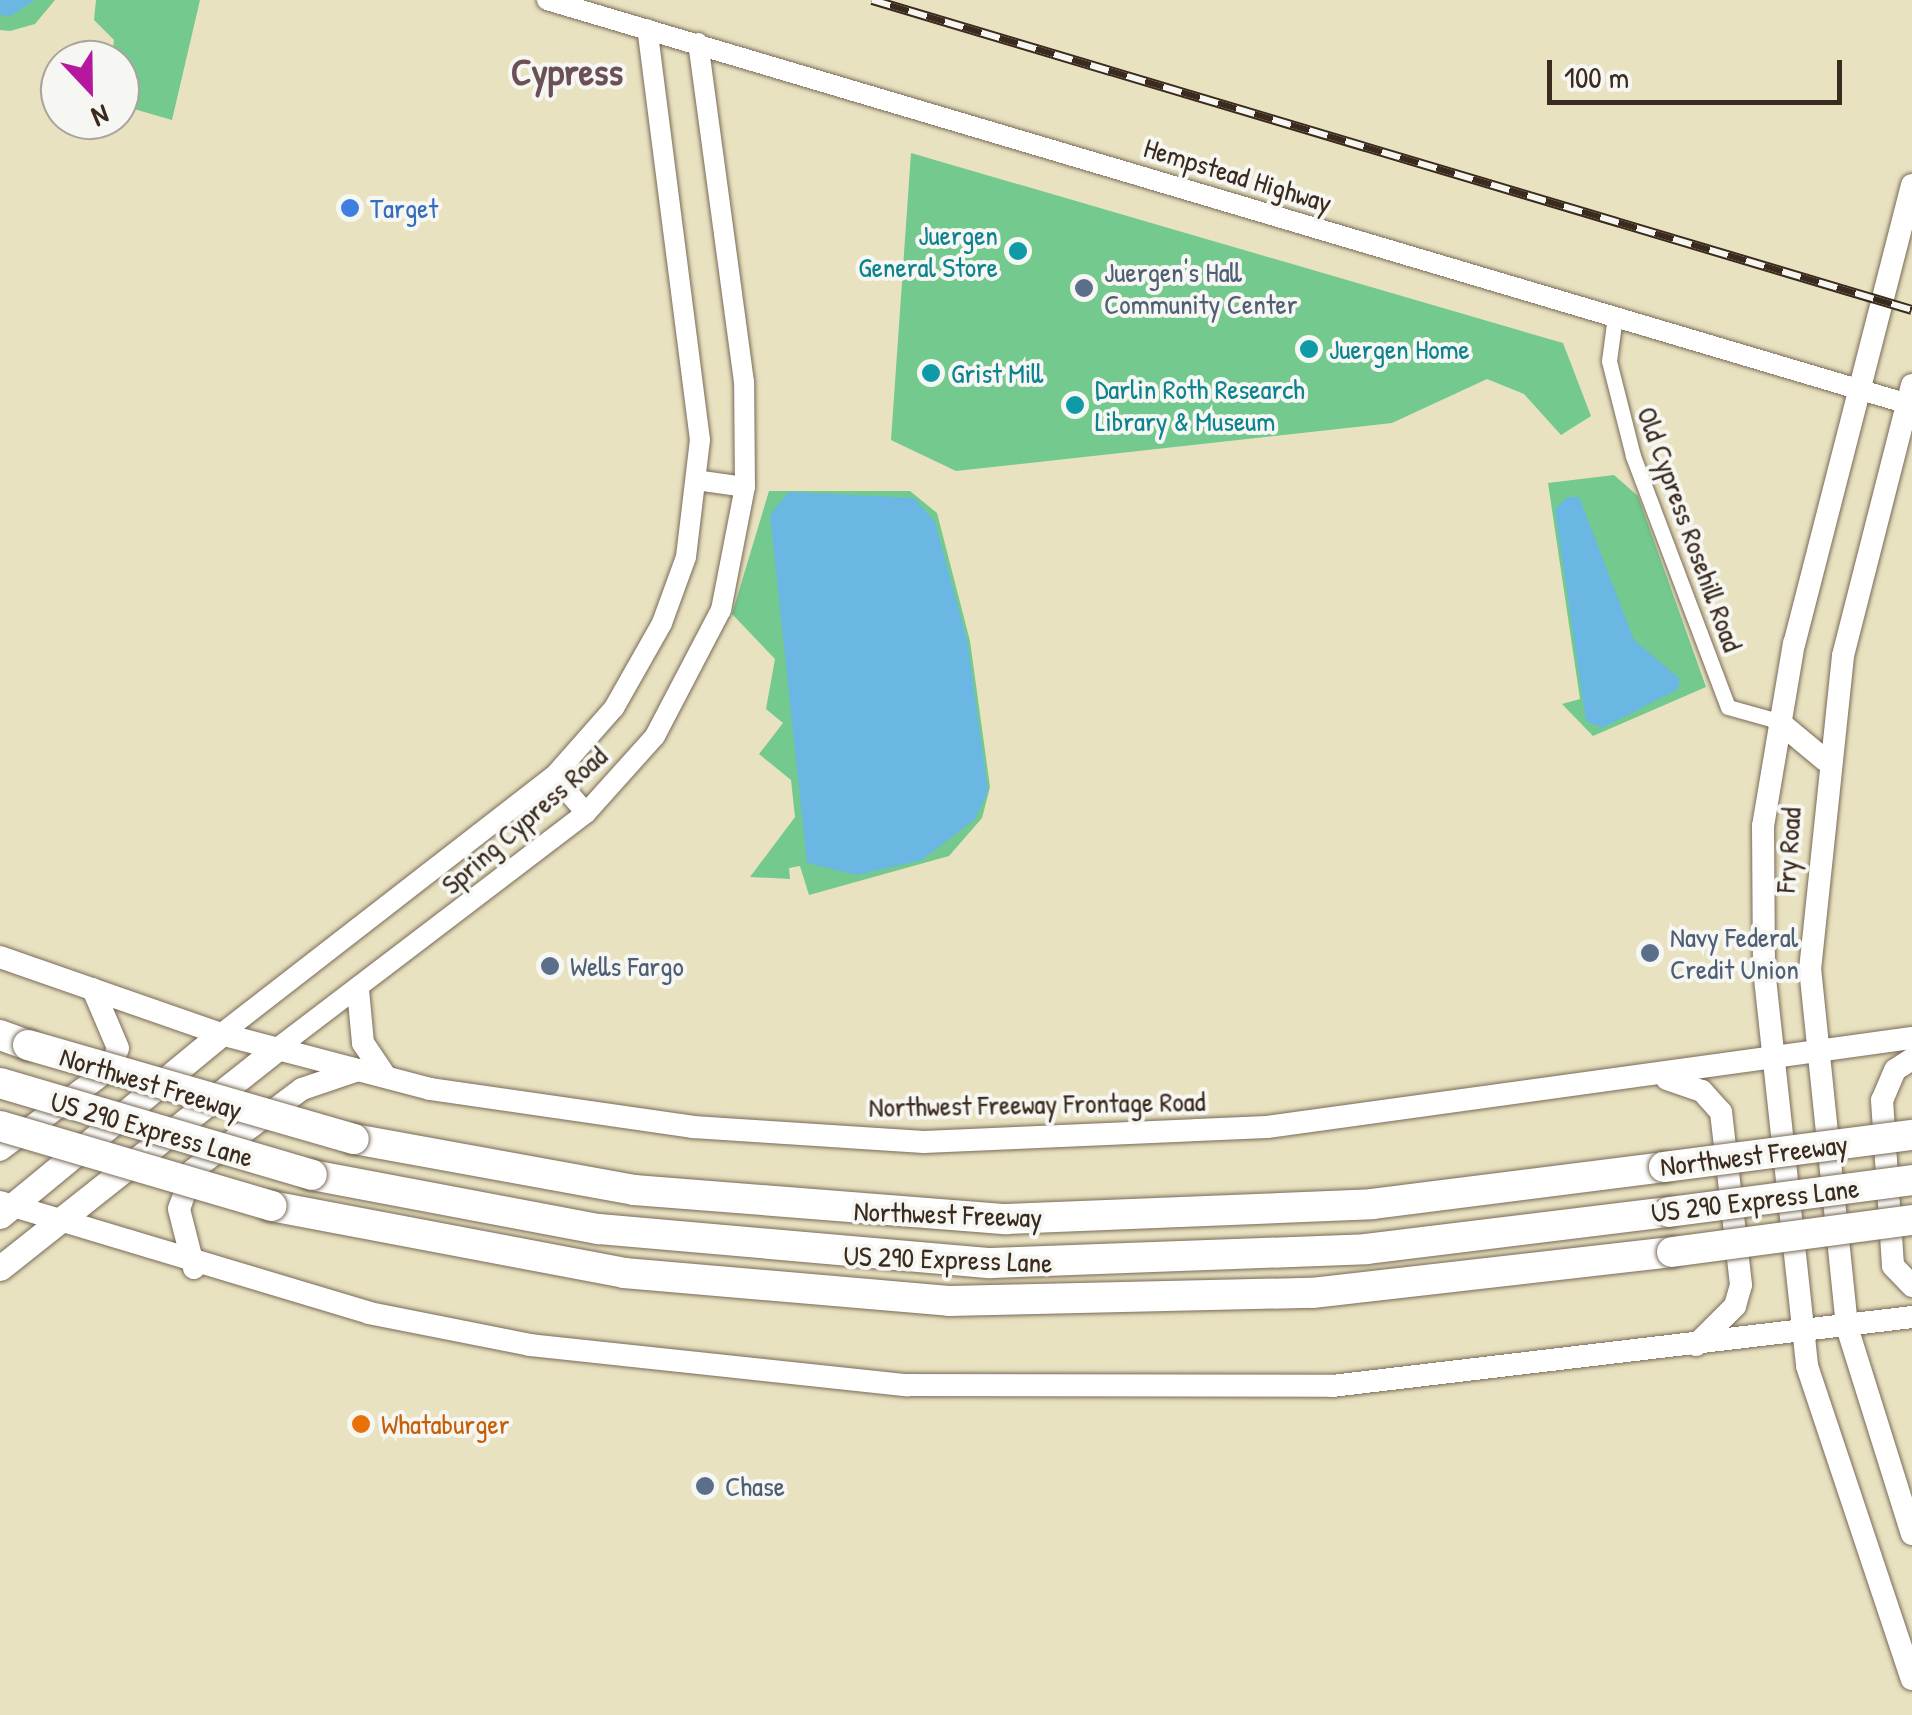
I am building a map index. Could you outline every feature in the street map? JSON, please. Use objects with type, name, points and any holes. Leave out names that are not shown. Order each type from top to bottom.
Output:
[{"type":"highway","name":"Northwest Freeway","points":[[14,1040],[354,1139],[634,1190],[1006,1219],[1372,1204],[1912,1135]]},
{"type":"highway","name":"US 290 Express Lane","points":[[0,1083],[312,1175],[599,1229],[991,1262],[1366,1249],[1912,1180]]},
{"type":"highway","points":[[0,1126],[272,1206],[624,1273],[967,1302],[1312,1293],[1912,1220]]},
{"type":"main road","name":"Fry Road","points":[[1912,184],[1854,385],[1778,721],[1763,826],[1775,1056],[1802,1331],[1827,1436],[1912,1679]]},
{"type":"main road","name":"Fry Road","points":[[1910,398],[1825,760],[1810,968],[1847,1327],[1912,1534]]},
{"type":"main road","points":[[1778,721],[1825,760]]},
{"type":"main road","name":"Northwest Freeway Frontage Road","points":[[0,957],[221,1034],[385,1076],[693,1127],[924,1142],[1267,1128],[1661,1078],[1775,1056],[1912,1038]]},
{"type":"main road","points":[[0,1150],[110,1068],[118,1048],[93,989]]},
{"type":"main road","points":[[358,990],[363,1043],[385,1076]]},
{"type":"main road","name":"Spring Cypress Road","points":[[4,1208],[221,1034]]},
{"type":"main road","name":"Spring Cypress Road","points":[[0,1268],[275,1050]]},
{"type":"main road","points":[[1912,1059],[1894,1070],[1882,1100],[1894,1266],[1912,1286]]},
{"type":"main road","points":[[194,1268],[179,1209],[193,1170],[302,1089],[361,1069]]},
{"type":"main road","points":[[1661,1078],[1702,1091],[1720,1112],[1741,1285],[1735,1306],[1696,1345]]},
{"type":"main road","points":[[4,1208],[60,1220],[194,1268],[530,1346],[907,1385],[1332,1386],[1912,1317]]},
{"type":"street","name":"Hempstead Highway","points":[[548,0],[1616,316],[1910,398]]},
{"type":"street","name":"Spring Cypress Road","points":[[221,1034],[554,776],[614,708],[662,623],[686,557],[696,480],[696,404],[647,28]]},
{"type":"street","name":"Spring Cypress Road","points":[[275,1050],[586,814],[654,736],[707,643],[734,568],[745,487],[744,382],[698,43]]},
{"type":"street","name":"Old Cypress Rosehill Road","points":[[1616,316],[1609,361],[1633,456],[1728,707],[1778,721]]},
{"type":"street","points":[[696,480],[745,487]]},
{"type":"street","points":[[554,776],[586,814]]},
{"type":"green space","points":[[0,0],[55,0],[35,24],[10,31],[0,30]]},
{"type":"green space","points":[[96,0],[200,0],[172,120],[140,111],[140,40],[114,40],[94,20]]},
{"type":"green space","points":[[911,153],[1563,343],[1591,416],[1561,435],[1524,394],[1487,379],[1392,423],[956,471],[891,440]]},
{"type":"green space","points":[[1614,475],[1638,496],[1706,687],[1593,736],[1562,704],[1580,699],[1548,483]]},
{"type":"green space","points":[[769,491],[910,491],[937,513],[970,641],[990,787],[982,818],[949,856],[809,895],[800,866],[789,868],[790,879],[750,877],[795,817],[791,780],[759,754],[783,723],[766,709],[775,659],[732,614]]},
{"type":"water","points":[[0,0],[35,0],[10,16],[0,15]]},
{"type":"water","points":[[789,492],[914,498],[935,522],[967,640],[988,791],[975,819],[922,860],[857,875],[807,863],[770,515]]},
{"type":"water","points":[[1568,497],[1579,497],[1634,640],[1680,679],[1678,689],[1602,728],[1586,721],[1555,509]]},
{"type":"railway","points":[[872,0],[1912,310]]},
{"type":"place","name":"Target","points":[[350,208]]},
{"type":"place","name":"Juergen General Store","points":[[1018,251]]},
{"type":"place","name":"Juergen's Hall Community Center","points":[[1084,288]]},
{"type":"place","name":"Juergen Home","points":[[1309,349]]},
{"type":"place","name":"Grist Mill","points":[[931,373]]},
{"type":"place","name":"Darlin Roth Research Library & Museum","points":[[1075,405]]},
{"type":"place","name":"Navy Federal Credit Union","points":[[1650,953]]},
{"type":"place","name":"Wells Fargo","points":[[550,966]]},
{"type":"place","name":"Whataburger","points":[[361,1424]]},
{"type":"place","name":"Chase","points":[[705,1486]]},
{"type":"district","name":"Cypress","points":[[567,72]]}]
